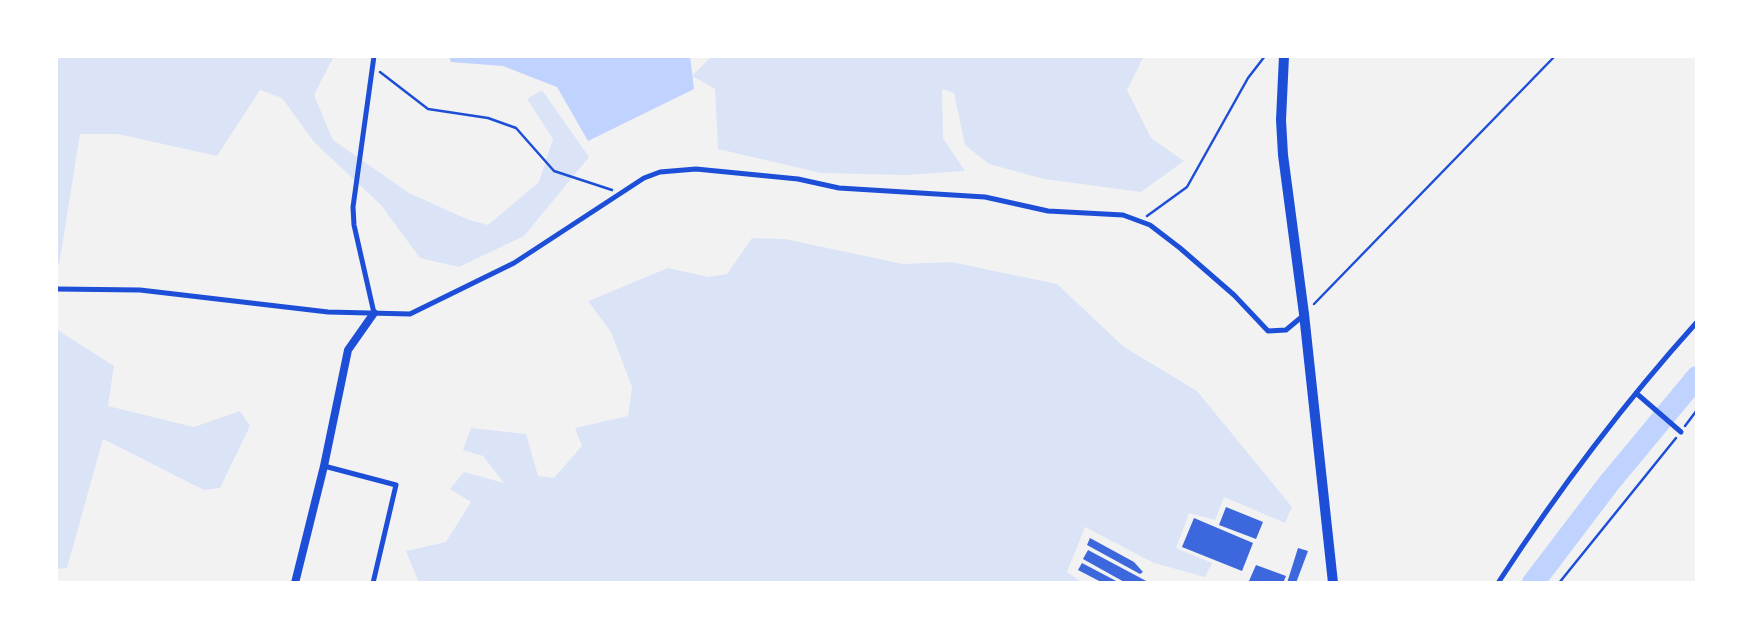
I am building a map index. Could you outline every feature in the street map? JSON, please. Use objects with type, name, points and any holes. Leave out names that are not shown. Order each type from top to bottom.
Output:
[{"type":"highway","points":[[1284,56],[1281,120],[1283,155],[1304,314],[1333,583]]},
{"type":"street","points":[[295,583],[324,466],[348,350],[374,313],[354,225],[353,207],[374,56]]},
{"type":"street","points":[[56,289],[140,290],[328,312],[410,314],[514,263],[620,192],[660,172],[696,169],[798,179],[839,188],[985,198],[1048,210],[1123,215],[1150,225],[1180,248],[1234,295],[1268,332],[1286,330],[1304,314]]},
{"type":"street","points":[[1498,583],[1526,539],[1636,393],[1697,322]]},
{"type":"street","points":[[1636,393],[1681,432]]},
{"type":"street","points":[[324,466],[396,486],[373,583]]},
{"type":"path","points":[[1140,222],[1187,187],[1248,78],[1265,56]]},
{"type":"path","points":[[1304,314],[1555,56]]},
{"type":"path","points":[[373,66],[428,109],[488,118],[516,128],[554,171],[620,192]]},
{"type":"path","points":[[1559,583],[1697,410]]},
{"type":"shaded area","points":[[56,56],[334,56],[314,95],[333,140],[409,193],[469,220],[488,225],[539,182],[553,139],[527,99],[542,90],[589,157],[524,236],[459,267],[420,258],[381,205],[314,142],[282,98],[260,90],[217,156],[118,134],[80,134],[59,265],[56,265]]},
{"type":"shaded area","points":[[712,56],[1144,56],[1127,90],[1151,138],[1184,161],[1141,192],[1044,179],[989,164],[965,145],[954,93],[942,89],[943,138],[965,171],[906,175],[821,173],[718,149],[715,89],[692,76]]},
{"type":"shaded area","points":[[752,238],[785,239],[903,264],[951,262],[1057,284],[1124,347],[1197,391],[1292,507],[1285,523],[1224,497],[1215,520],[1189,513],[1176,548],[1212,563],[1205,577],[1154,563],[1085,527],[1067,572],[1083,583],[419,583],[406,551],[446,542],[471,502],[450,489],[464,472],[504,483],[483,456],[463,450],[471,428],[526,434],[538,476],[554,478],[582,446],[575,428],[628,416],[632,387],[611,332],[588,301],[668,268],[708,277],[727,274]]},
{"type":"shaded area","points":[[56,329],[114,366],[108,406],[194,427],[240,411],[250,426],[220,488],[204,490],[103,439],[67,568],[56,569]]},
{"type":"water","points":[[449,56],[690,56],[694,89],[588,141],[557,87],[503,66],[451,62]]},
{"type":"building","points":[[1226,507],[1263,522],[1256,539],[1219,525]]},
{"type":"building","points":[[1194,518],[1253,543],[1242,571],[1182,547]]},
{"type":"building","points":[[1090,538],[1134,562],[1143,572],[1140,574],[1087,545]]},
{"type":"building","points":[[1298,548],[1308,551],[1296,583],[1287,583]]},
{"type":"building","points":[[1088,550],[1150,583],[1126,583],[1083,559]]},
{"type":"building","points":[[1082,563],[1120,583],[1103,583],[1078,570]]},
{"type":"building","points":[[1256,565],[1286,576],[1283,583],[1249,581]]},
{"type":"waterway","points":[[1533,583],[1609,483],[1697,377]]}]
